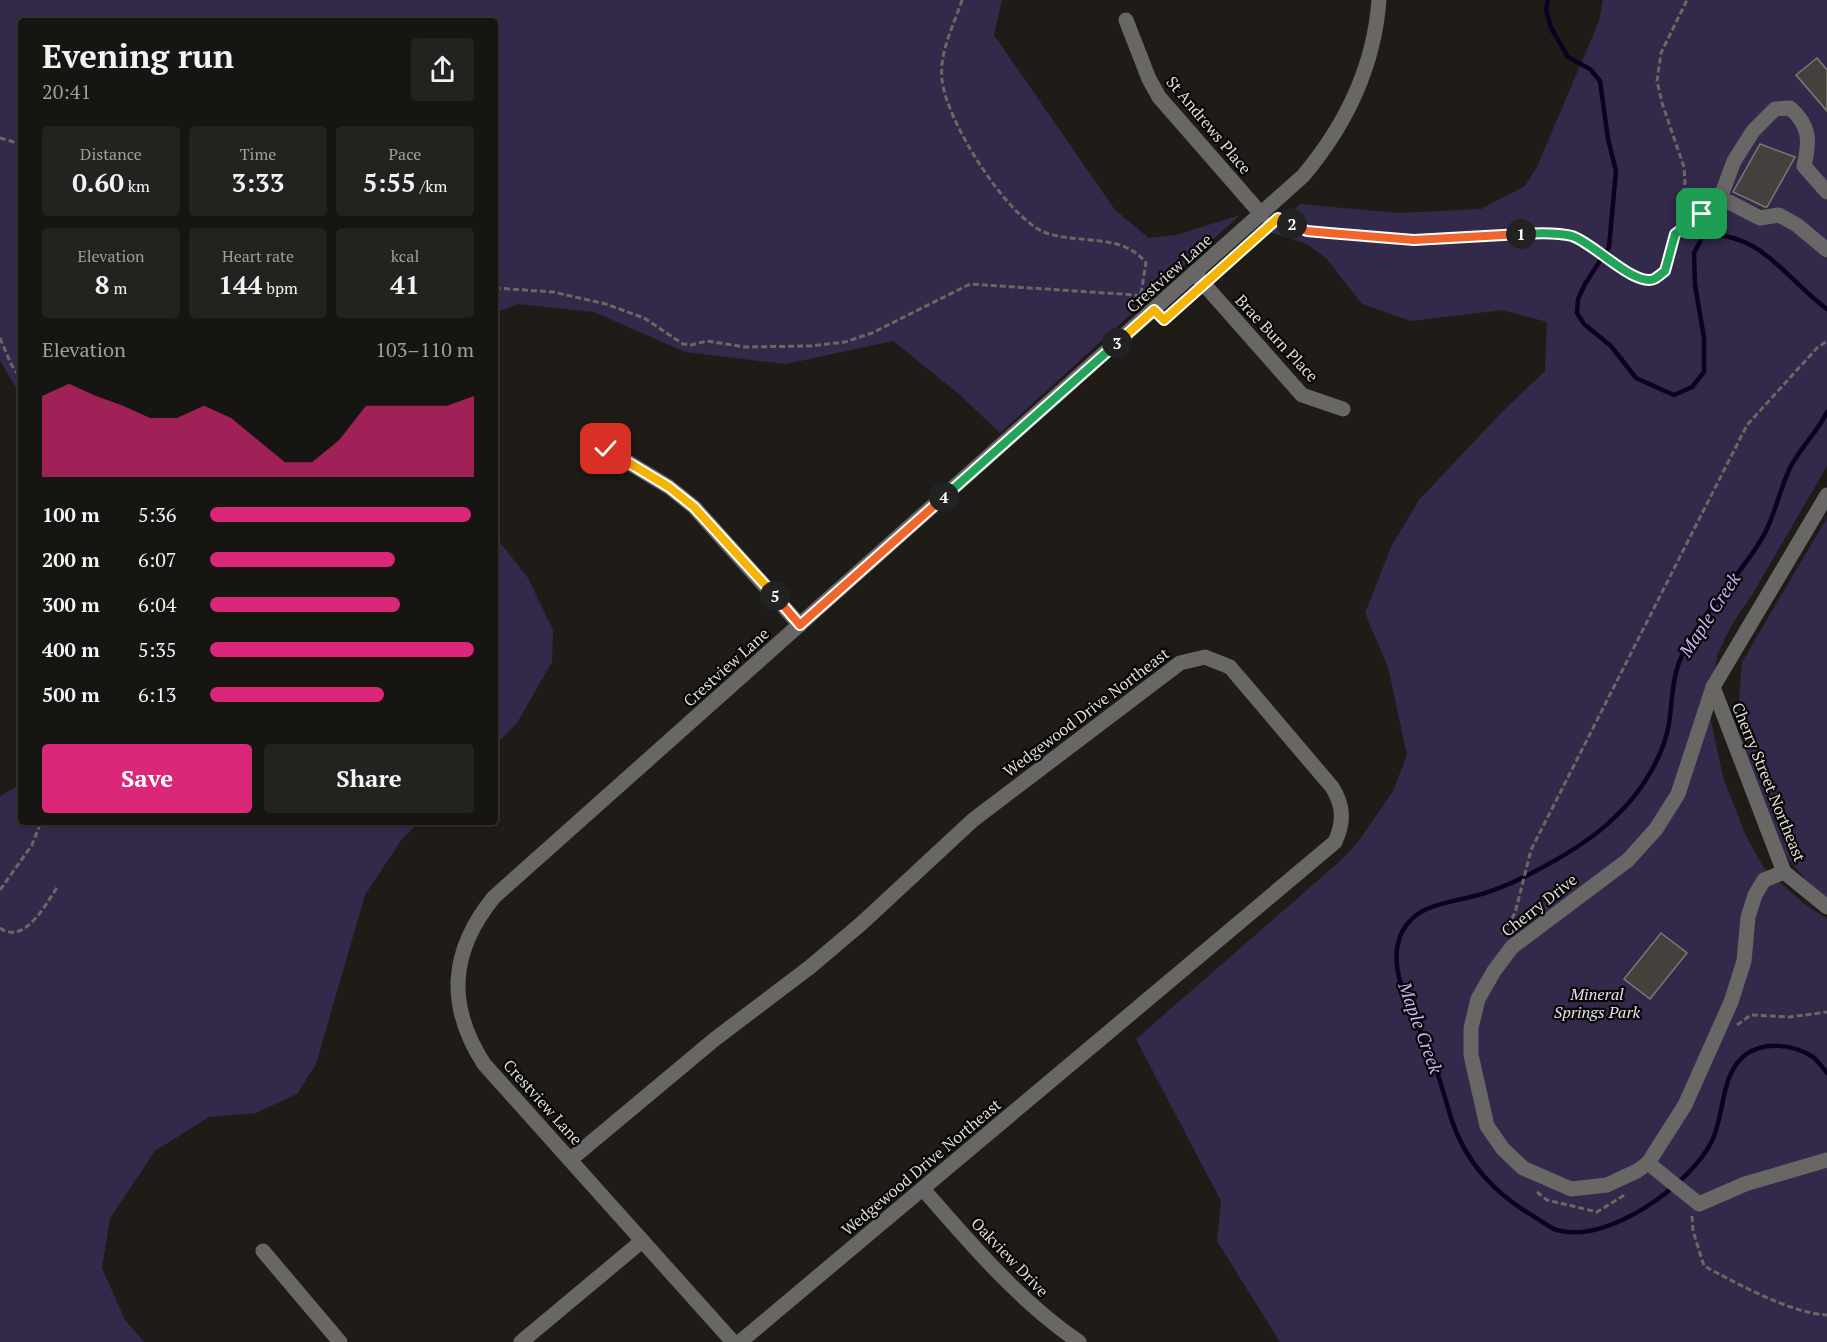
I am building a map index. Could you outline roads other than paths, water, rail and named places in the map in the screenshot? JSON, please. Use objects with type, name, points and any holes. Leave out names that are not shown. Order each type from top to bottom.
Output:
[{"type":"street","name":"Crestview Lane","points":[[733,1342],[484,1064],[472,1046],[459,1005],[459,972],[466,941],[477,918],[494,897],[1154,310],[1195,274],[1266,220],[1339,128],[1364,73],[1373,44],[1379,0]]},
{"type":"street","name":"St Andrews Place","points":[[1126,20],[1149,80],[1159,97],[1266,220]]},
{"type":"street","points":[[1827,192],[1804,166],[1808,148],[1805,125],[1803,119],[1790,108],[1775,110],[1753,131],[1734,161],[1718,204],[1729,202],[1760,218],[1779,215],[1797,225],[1827,249]]},
{"type":"street","name":"Brae Burn Place","points":[[1195,274],[1302,395],[1343,410]]},
{"type":"street","points":[[606,449],[669,487],[694,507],[800,625]]},
{"type":"street","name":"Cherry Drive","points":[[1784,872],[1764,880],[1755,895],[1748,917],[1744,961],[1731,1002],[1685,1105],[1654,1167],[1637,1171],[1607,1185],[1571,1189],[1522,1168],[1503,1149],[1487,1126],[1471,1055],[1471,1028],[1478,999],[1494,971],[1512,947],[1628,860],[1656,829],[1678,794],[1713,687],[1827,495]]},
{"type":"street","name":"Wedgewood Drive Northeast","points":[[570,1160],[715,1039],[810,967],[862,923],[956,835],[1180,663],[1205,657],[1230,667],[1332,787],[1339,799],[1342,813],[1341,830],[1335,842],[740,1342]]},
{"type":"street","name":"Cherry Street Northeast","points":[[1713,687],[1784,872],[1827,907]]},
{"type":"street","points":[[1654,1167],[1699,1204],[1745,1184],[1827,1160]]},
{"type":"street","name":"Oakview Drive","points":[[923,1189],[993,1270],[1027,1302],[1079,1342]]},
{"type":"street","points":[[520,1342],[642,1240]]},
{"type":"street","points":[[263,1251],[340,1342]]},
{"type":"waterway","name":"Maple Creek","points":[[1548,0],[1546,10],[1551,28],[1568,57],[1590,69],[1600,81],[1608,139],[1616,171],[1609,247],[1578,299],[1577,313],[1584,324],[1611,346],[1636,378],[1674,395],[1692,387],[1704,372],[1704,338],[1695,285],[1694,253],[1703,236],[1723,236],[1740,240],[1756,248],[1827,309]]},
{"type":"waterway","name":"Maple Creek","points":[[1827,412],[1791,466],[1761,540],[1707,613],[1688,644],[1675,675],[1669,724],[1662,750],[1649,775],[1633,798],[1595,835],[1548,864],[1498,888],[1432,907],[1415,916],[1402,932],[1397,947],[1399,979],[1404,995],[1431,1055],[1457,1135],[1465,1150],[1484,1177],[1496,1189],[1523,1210],[1557,1230],[1577,1232],[1599,1229],[1622,1220],[1645,1208],[1686,1176],[1712,1141],[1731,1073],[1745,1055],[1770,1046],[1788,1047],[1813,1057],[1827,1073]]},
{"type":"park label","name":"Mineral Springs Park","points":[[1597,1003]]}]
